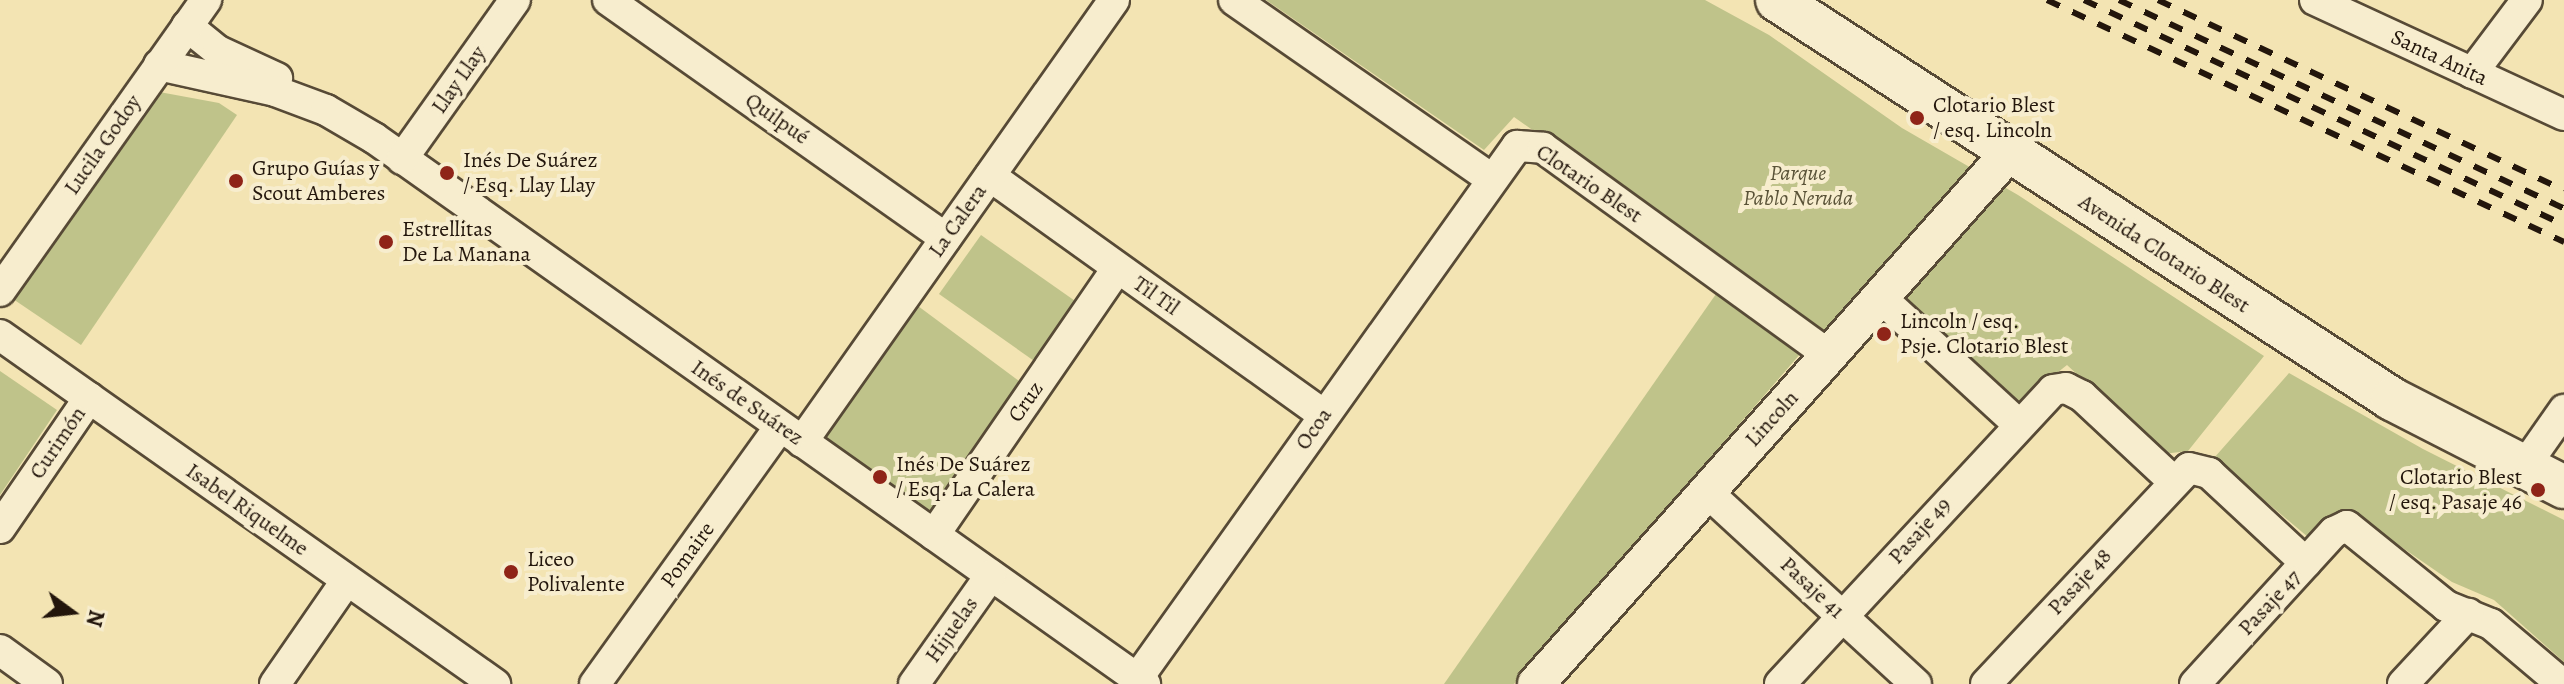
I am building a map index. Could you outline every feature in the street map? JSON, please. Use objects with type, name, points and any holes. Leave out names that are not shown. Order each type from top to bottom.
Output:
[{"type":"main road","name":"Avenida Clotario Blest","points":[[1777,0],[2008,154],[2392,399],[2564,487]]},
{"type":"street","name":"Lucila Godoy","points":[[0,291],[206,0]]},
{"type":"street","name":"Llay Llay","points":[[402,159],[515,0]]},
{"type":"street","name":"Quilpué","points":[[608,0],[946,238]]},
{"type":"street","points":[[1234,0],[1490,178]]},
{"type":"street","name":"Santa Anita","points":[[2315,0],[2564,115]]},
{"type":"street","points":[[2472,73],[2527,0]]},
{"type":"street","name":"La Calera","points":[[791,434],[946,238],[1103,4]]},
{"type":"street","name":"Inés de Suárez","points":[[187,26],[218,51],[313,95],[1141,681]]},
{"type":"street","name":"Inés de Suárez","points":[[159,65],[275,91],[349,123]]},
{"type":"street","name":"Clotario Blest","points":[[1490,178],[1517,146],[1543,148],[1829,355]]},
{"type":"street","name":"Lincoln","points":[[1536,684],[2008,154]]},
{"type":"street","name":"Til Til","points":[[990,176],[1324,415]]},
{"type":"street","name":"Ocoa","points":[[1141,681],[1490,178]]},
{"type":"street","name":"Cruz","points":[[934,535],[1117,269]]},
{"type":"street","points":[[1880,297],[2018,424]]},
{"type":"street","name":"Isabel Riquelme","points":[[0,335],[495,684]]},
{"type":"street","name":"Pasaje 49","points":[[1780,684],[2047,394],[2066,388],[2082,396],[2173,481]]},
{"type":"street","name":"Curimón","points":[[0,528],[89,398]]},
{"type":"street","points":[[2524,467],[2564,410]]},
{"type":"street","name":"Pomaire","points":[[595,684],[791,434]]},
{"type":"street","points":[[2173,481],[2189,468],[2202,468],[2306,563]]},
{"type":"street","name":"Pasaje 48","points":[[1986,684],[2173,481]]},
{"type":"street","name":"Pasaje 41","points":[[1707,492],[1916,684]]},
{"type":"street","name":"Pasaje 47","points":[[2195,684],[2334,532],[2347,526],[2437,600],[2468,614]]},
{"type":"street","name":"Hijuelas","points":[[914,684],[991,575]]},
{"type":"street","points":[[275,684],[347,580]]},
{"type":"street","points":[[2403,684],[2468,614],[2491,624],[2562,684]]},
{"type":"street","points":[[0,650],[47,684]]},
{"type":"green space","name":"Parque Pablo Neruda","points":[[1266,0],[1705,0],[1769,35],[1902,128],[2018,195],[2264,356],[2188,451],[2163,454],[2067,365],[2019,403],[1875,280],[1823,335],[1514,117],[1484,150]]},
{"type":"green space","points":[[154,91],[219,103],[237,115],[81,345],[13,299]]},
{"type":"green space","points":[[981,235],[1078,303],[1037,363],[939,294]]},
{"type":"green space","points":[[1716,294],[1801,353],[1514,684],[1444,684]]},
{"type":"green space","points":[[918,306],[1027,387],[928,521],[819,440]]},
{"type":"green space","points":[[0,371],[57,410],[0,495]]},
{"type":"green space","points":[[2289,373],[2423,449],[2564,520],[2564,662],[2494,600],[2452,582],[2358,517],[2342,516],[2308,537],[2214,458]]},
{"type":"railway","points":[[2047,0],[2564,242]]},
{"type":"railway","points":[[2084,0],[2564,225]]},
{"type":"railway","points":[[2119,0],[2564,208]]},
{"type":"railway","points":[[2158,0],[2564,190]]},
{"type":"place","name":"Clotario Blest / esq. Lincoln","points":[[1917,118]]},
{"type":"place","name":"Inés De Suárez / Esq. Llay Llay","points":[[447,173]]},
{"type":"place","name":"Grupo Guías y Scout Amberes","points":[[236,181]]},
{"type":"place","name":"Estrellitas De La Manana","points":[[386,242]]},
{"type":"place","name":"Lincoln / esq. Psje. Clotario Blest","points":[[1884,334]]},
{"type":"place","name":"Inés De Suárez / Esq. La Calera","points":[[880,477]]},
{"type":"place","name":"Clotario Blest / esq. Pasaje 46","points":[[2538,490]]},
{"type":"place","name":"Liceo Polivalente","points":[[511,572]]}]
